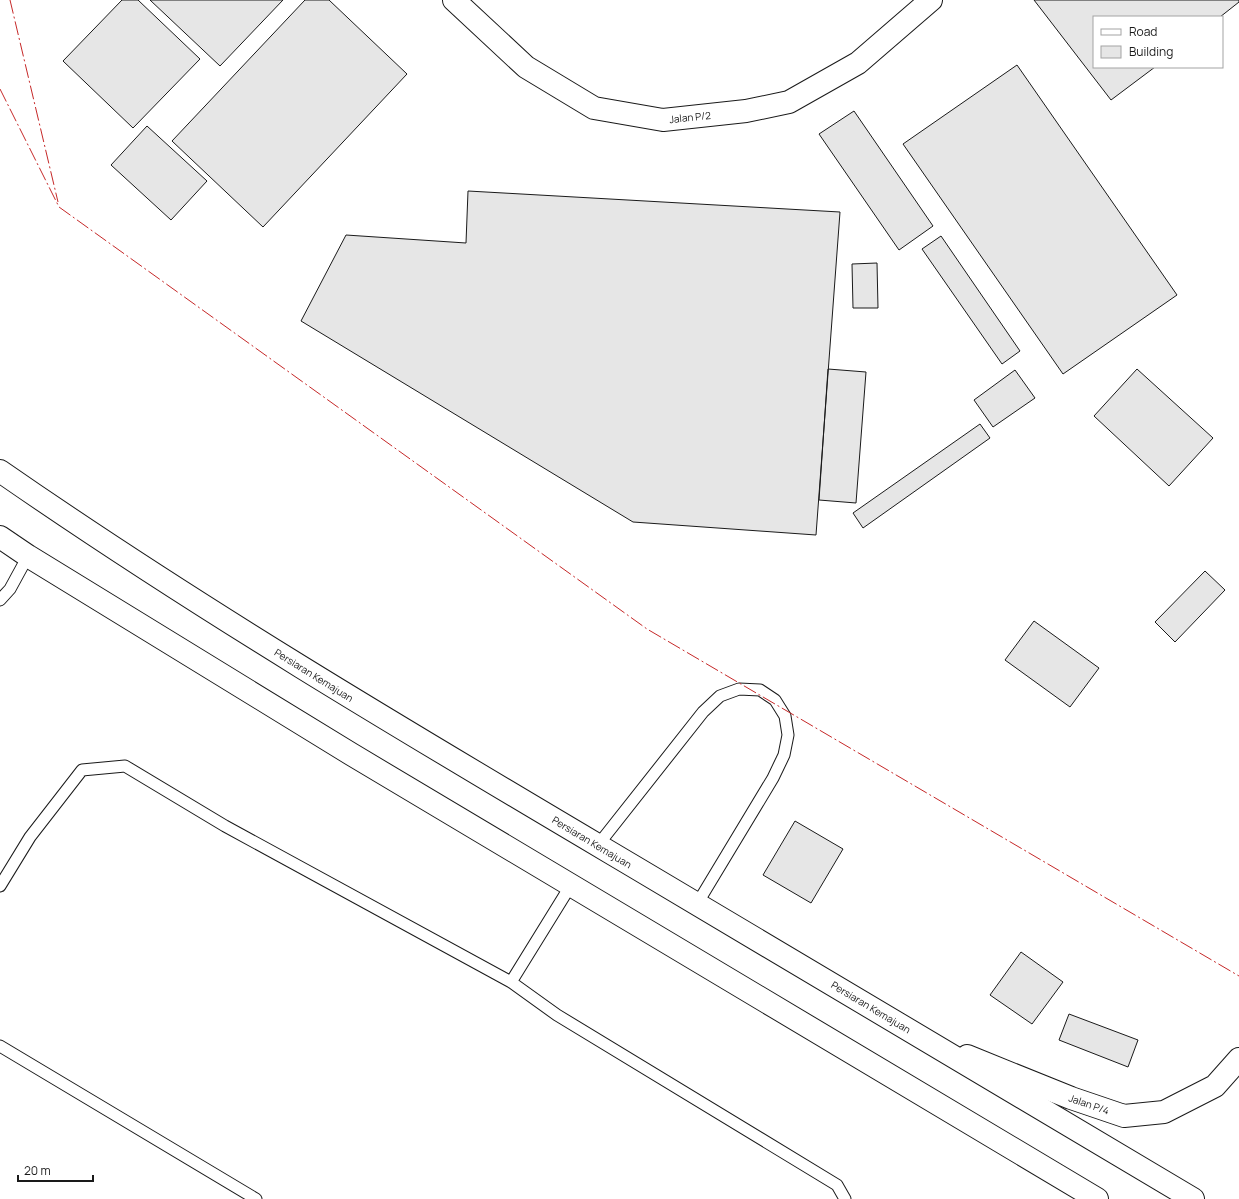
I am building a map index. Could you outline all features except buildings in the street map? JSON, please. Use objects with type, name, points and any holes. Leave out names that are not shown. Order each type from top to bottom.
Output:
[{"type":"main road","name":"Jalan P/2","points":[[454,0],[526,67],[594,108],[663,120],[746,111],[789,102],[858,63],[931,0]]},
{"type":"main road","name":"Persiaran Kemajuan","points":[[0,471],[83,529],[377,715],[931,1042],[1193,1199]]},
{"type":"main road","points":[[0,537],[28,556],[351,754],[1097,1199]]},
{"type":"main road","name":"Jalan P/4","points":[[931,1042],[1071,1098],[1124,1116],[1164,1112],[1215,1086],[1239,1059]]},
{"type":"lane","points":[[0,600],[10,589],[28,556]]},
{"type":"lane","points":[[598,845],[703,712],[720,696],[739,689],[760,690],[775,700],[785,716],[788,735],[784,755],[773,778],[697,904]]},
{"type":"lane","points":[[0,886],[30,837],[82,770],[125,766],[225,826],[511,982],[557,1015],[837,1185],[845,1199]]},
{"type":"lane","points":[[511,982],[571,885]]},
{"type":"lane","points":[[0,1046],[256,1199]]},
{"type":"power","points":[[10,0],[58,202]]},
{"type":"power","points":[[0,89],[59,207],[647,629],[1239,976]]}]
